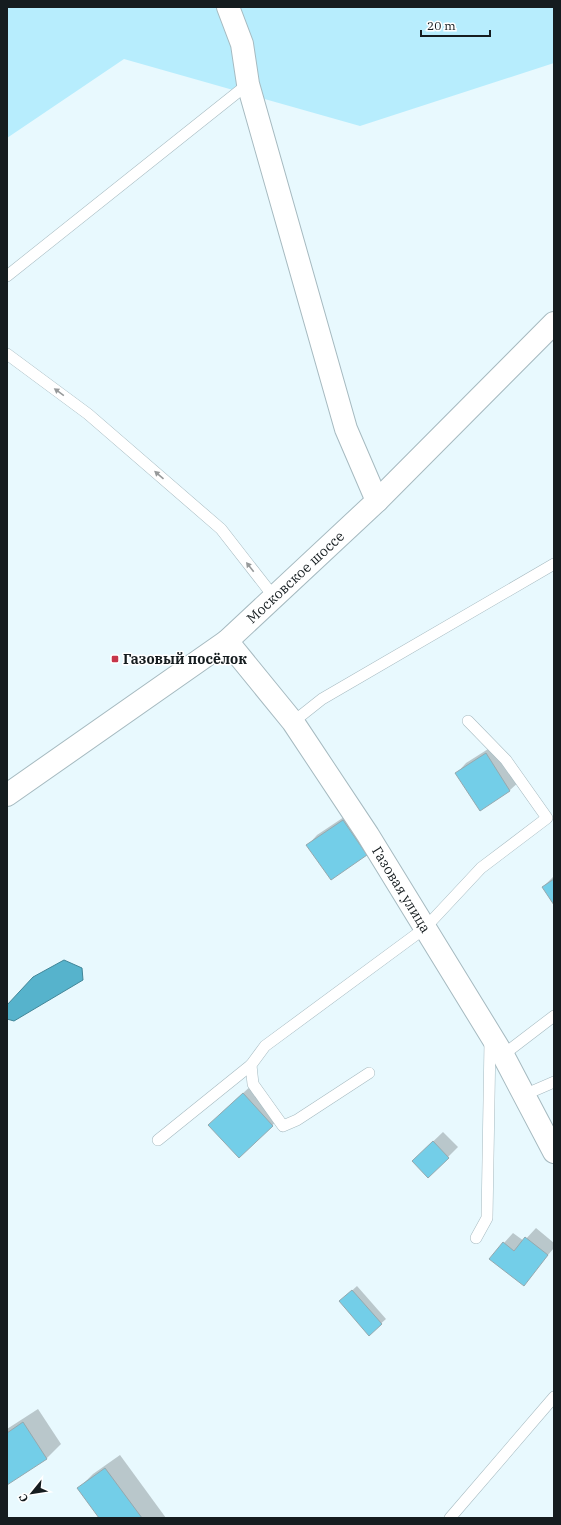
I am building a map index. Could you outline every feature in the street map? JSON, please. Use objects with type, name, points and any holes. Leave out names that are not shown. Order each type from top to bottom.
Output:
[{"type":"main road","points":[[228,7],[242,44],[248,84],[346,429],[377,501]]},
{"type":"main road","name":"Московское шоссе","points":[[7,795],[228,641],[377,501],[554,323]]},
{"type":"main road","name":"Газовая улица","points":[[228,641],[293,722],[368,835],[503,1055],[554,1152]]},
{"type":"lane","points":[[7,276],[248,84]]},
{"type":"lane","points":[[7,354],[88,414],[221,530],[274,597]]},
{"type":"lane","points":[[293,722],[322,699],[554,564]]},
{"type":"lane","points":[[158,1140],[251,1065],[265,1046],[425,928],[481,868],[547,818],[506,760],[468,721]]},
{"type":"lane","points":[[503,1055],[554,1016]]},
{"type":"lane","points":[[476,1238],[487,1218],[490,1034]]},
{"type":"lane","points":[[251,1065],[253,1084],[283,1126],[297,1120],[369,1073]]},
{"type":"lane","points":[[524,1095],[554,1082]]},
{"type":"lane","points":[[450,1518],[554,1397]]},
{"type":"shaded area","points":[[7,7],[554,7],[554,63],[360,126],[124,59],[7,138]]},
{"type":"shaded area","points":[[64,960],[82,968],[83,980],[14,1021],[7,1019],[7,1005],[33,977]]},
{"type":"building","points":[[486,753],[510,791],[480,811],[455,773]]},
{"type":"building","points":[[343,820],[367,855],[331,880],[306,845]]},
{"type":"building","points":[[554,879],[554,905],[542,887]]},
{"type":"building","points":[[243,1093],[273,1126],[239,1158],[208,1125]]},
{"type":"building","points":[[433,1141],[449,1158],[428,1178],[412,1161]]},
{"type":"building","points":[[525,1237],[548,1255],[524,1286],[489,1259],[503,1242],[514,1251]]},
{"type":"building","points":[[352,1290],[382,1324],[369,1336],[339,1301]]},
{"type":"building","points":[[23,1422],[47,1459],[7,1485],[7,1433]]},
{"type":"building","points":[[105,1468],[142,1518],[99,1518],[77,1488]]},
{"type":"place","name":"Газовый посёлок","points":[[115,659]]}]
